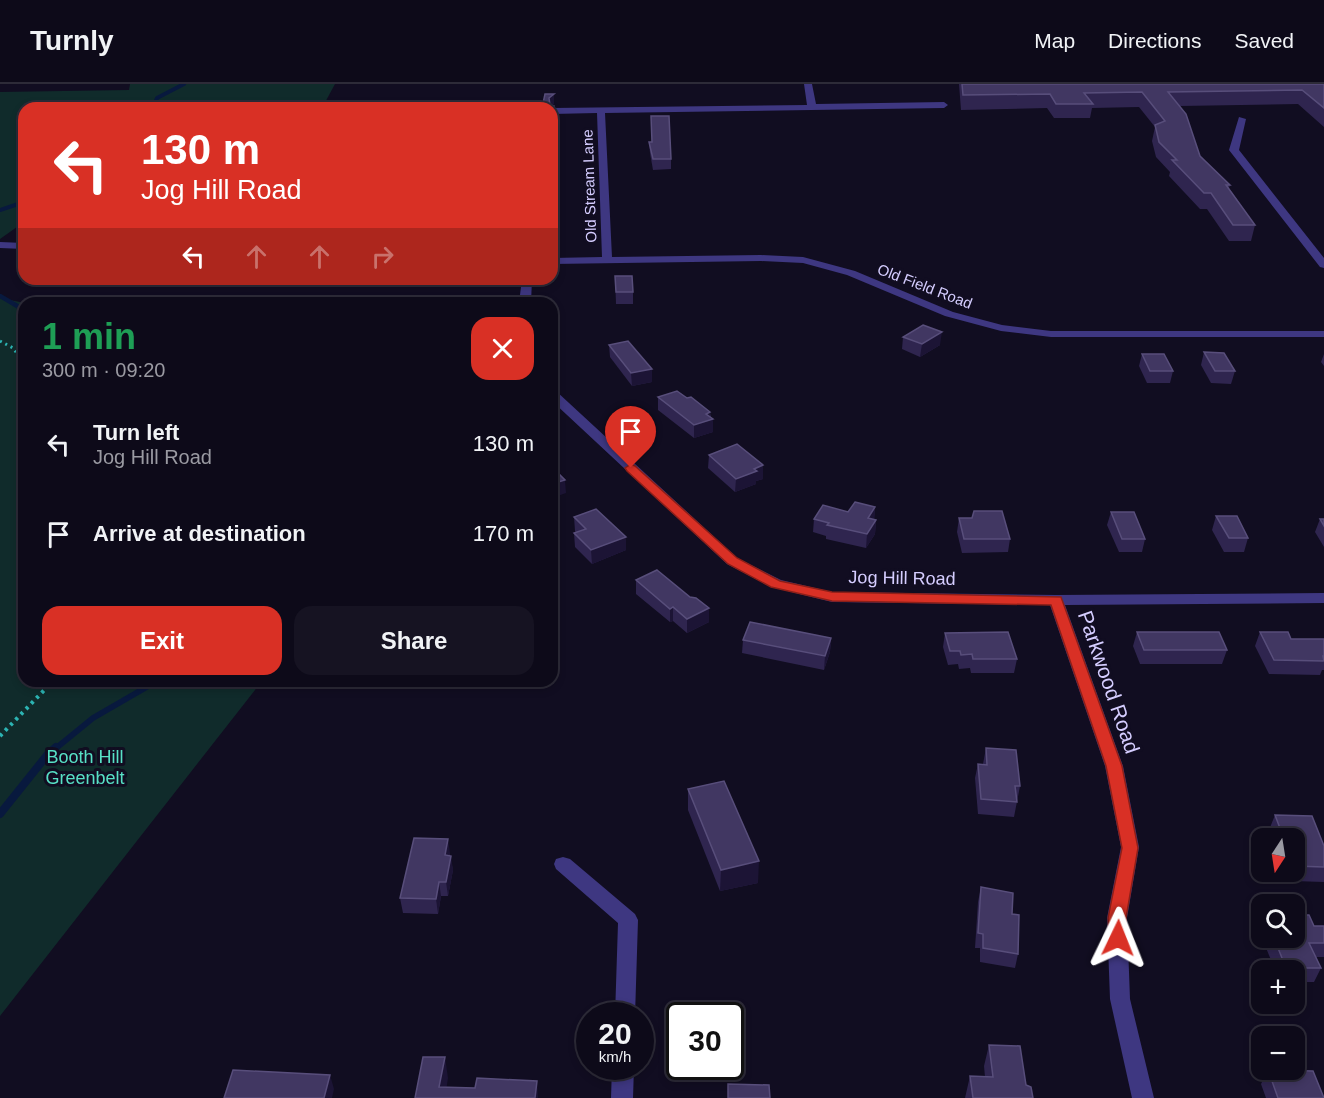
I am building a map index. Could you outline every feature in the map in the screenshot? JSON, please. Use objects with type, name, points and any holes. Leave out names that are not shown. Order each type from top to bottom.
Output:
[{"type":"street","points":[[808,84],[812,107]]},
{"type":"street","points":[[558,111],[944,105]]},
{"type":"street","name":"Old Stream Lane","points":[[601,110],[607,260]]},
{"type":"street","points":[[1242,119],[1234,150],[1324,265]]},
{"type":"street","points":[[0,245],[18,246]]},
{"type":"street","name":"Old Field Road","points":[[558,261],[761,258],[803,260],[851,273],[949,314],[1001,328],[1051,334],[1324,334]]},
{"type":"street","name":"Jog Hill Road","points":[[558,400],[732,561],[776,584],[832,597],[1056,600],[1324,598]]},
{"type":"street","name":"Parkwood Road","points":[[1056,600],[1114,766],[1130,848],[1117,918],[1120,999],[1143,1098]]},
{"type":"street","points":[[563,864],[627,920],[624,1002]]},
{"type":"street","points":[[622,1098],[623,1080]]},
{"type":"path","points":[[0,341],[13,348],[18,355]]},
{"type":"path","points":[[0,736],[47,687]]},
{"type":"green space","points":[[130,84],[335,84],[325,102],[18,102],[18,226],[0,239],[0,92],[129,90]]},
{"type":"green space","name":"Booth Hill Greenbelt","points":[[0,298],[18,302],[18,687],[257,687],[0,1016]]},
{"type":"building","points":[[962,84],[1324,84],[1324,108],[1302,90],[1168,92],[1186,114],[1200,156],[1230,185],[1226,185],[1255,225],[1233,225],[1211,193],[1204,193],[1172,160],[1177,160],[1159,142],[1155,125],[1165,121],[1142,92],[1084,93],[1093,104],[1056,104],[1050,94],[963,95]]},
{"type":"building","points":[[545,94],[554,94],[549,98],[550,102],[543,102]]},
{"type":"building","points":[[651,116],[669,116],[671,159],[653,159],[649,142],[652,142]]},
{"type":"building","points":[[615,276],[632,276],[633,292],[616,292]]},
{"type":"building","points":[[923,325],[942,332],[922,344],[903,337]]},
{"type":"building","points":[[628,341],[652,369],[631,373],[609,345]]},
{"type":"building","points":[[1204,352],[1224,353],[1235,371],[1215,371]]},
{"type":"building","points":[[1142,354],[1164,354],[1173,371],[1150,371]]},
{"type":"building","points":[[677,391],[687,398],[691,397],[710,412],[706,414],[713,419],[694,425],[658,397]]},
{"type":"building","points":[[737,444],[763,465],[754,469],[757,471],[736,479],[709,455]]},
{"type":"building","points":[[558,473],[565,480],[558,482]]},
{"type":"building","points":[[855,502],[875,507],[868,518],[876,520],[867,534],[827,525],[829,523],[814,519],[823,505],[848,512]]},
{"type":"building","points":[[596,509],[626,537],[591,550],[574,533],[586,529],[574,517]]},
{"type":"building","points":[[974,511],[1002,511],[1010,539],[964,539],[959,518],[972,518]]},
{"type":"building","points":[[1111,512],[1134,512],[1145,539],[1122,539]]},
{"type":"building","points":[[1216,516],[1237,516],[1248,538],[1229,538]]},
{"type":"building","points":[[657,570],[690,597],[696,598],[709,608],[687,619],[673,607],[670,609],[636,580]]},
{"type":"building","points":[[750,622],[831,638],[825,656],[743,640]]},
{"type":"building","points":[[1008,632],[1017,659],[973,659],[972,654],[961,655],[960,651],[950,651],[945,633]]},
{"type":"building","points":[[1137,632],[1219,632],[1227,650],[1144,650]]},
{"type":"building","points":[[1260,632],[1288,632],[1291,639],[1324,639],[1324,661],[1274,660]]},
{"type":"building","points":[[986,748],[1016,750],[1020,786],[1015,786],[1017,802],[981,799],[978,764],[987,765]]},
{"type":"building","points":[[724,781],[759,861],[721,870],[688,789]]},
{"type":"building","points":[[1275,815],[1312,816],[1324,846],[1324,867],[1305,866],[1305,828],[1280,828]]},
{"type":"building","points":[[414,838],[448,839],[445,855],[451,856],[446,882],[439,882],[436,899],[400,898]]},
{"type":"building","points":[[981,887],[1013,893],[1012,914],[1019,915],[1018,954],[983,948],[983,934],[978,933]]},
{"type":"building","points":[[1305,915],[1309,915],[1314,926],[1324,926],[1324,943],[1309,943],[1321,968],[1305,968],[1305,960],[1283,960],[1278,948],[1305,948]]},
{"type":"building","points":[[989,1045],[1020,1046],[1026,1085],[1031,1087],[1033,1098],[973,1098],[970,1076],[993,1077]]},
{"type":"building","points":[[423,1057],[445,1057],[439,1087],[475,1088],[477,1078],[537,1081],[535,1098],[415,1098]]},
{"type":"building","points":[[233,1070],[330,1075],[324,1098],[224,1098]]},
{"type":"building","points":[[1305,1071],[1313,1071],[1324,1098],[1278,1098],[1272,1080],[1305,1080]]},
{"type":"building","points":[[728,1084],[769,1085],[770,1098],[728,1098]]},
{"type":"waterway","points":[[155,102],[157,98],[184,84]]},
{"type":"waterway","points":[[0,210],[18,204]]},
{"type":"waterway","points":[[0,296],[18,306]]},
{"type":"waterway","points":[[55,749],[93,718],[147,687]]},
{"type":"waterway","points":[[0,814],[56,747]]},
{"type":"route","points":[[631,468],[732,561],[776,584],[832,597],[1056,600],[1114,766],[1130,848],[1117,918],[1118,938]]}]
